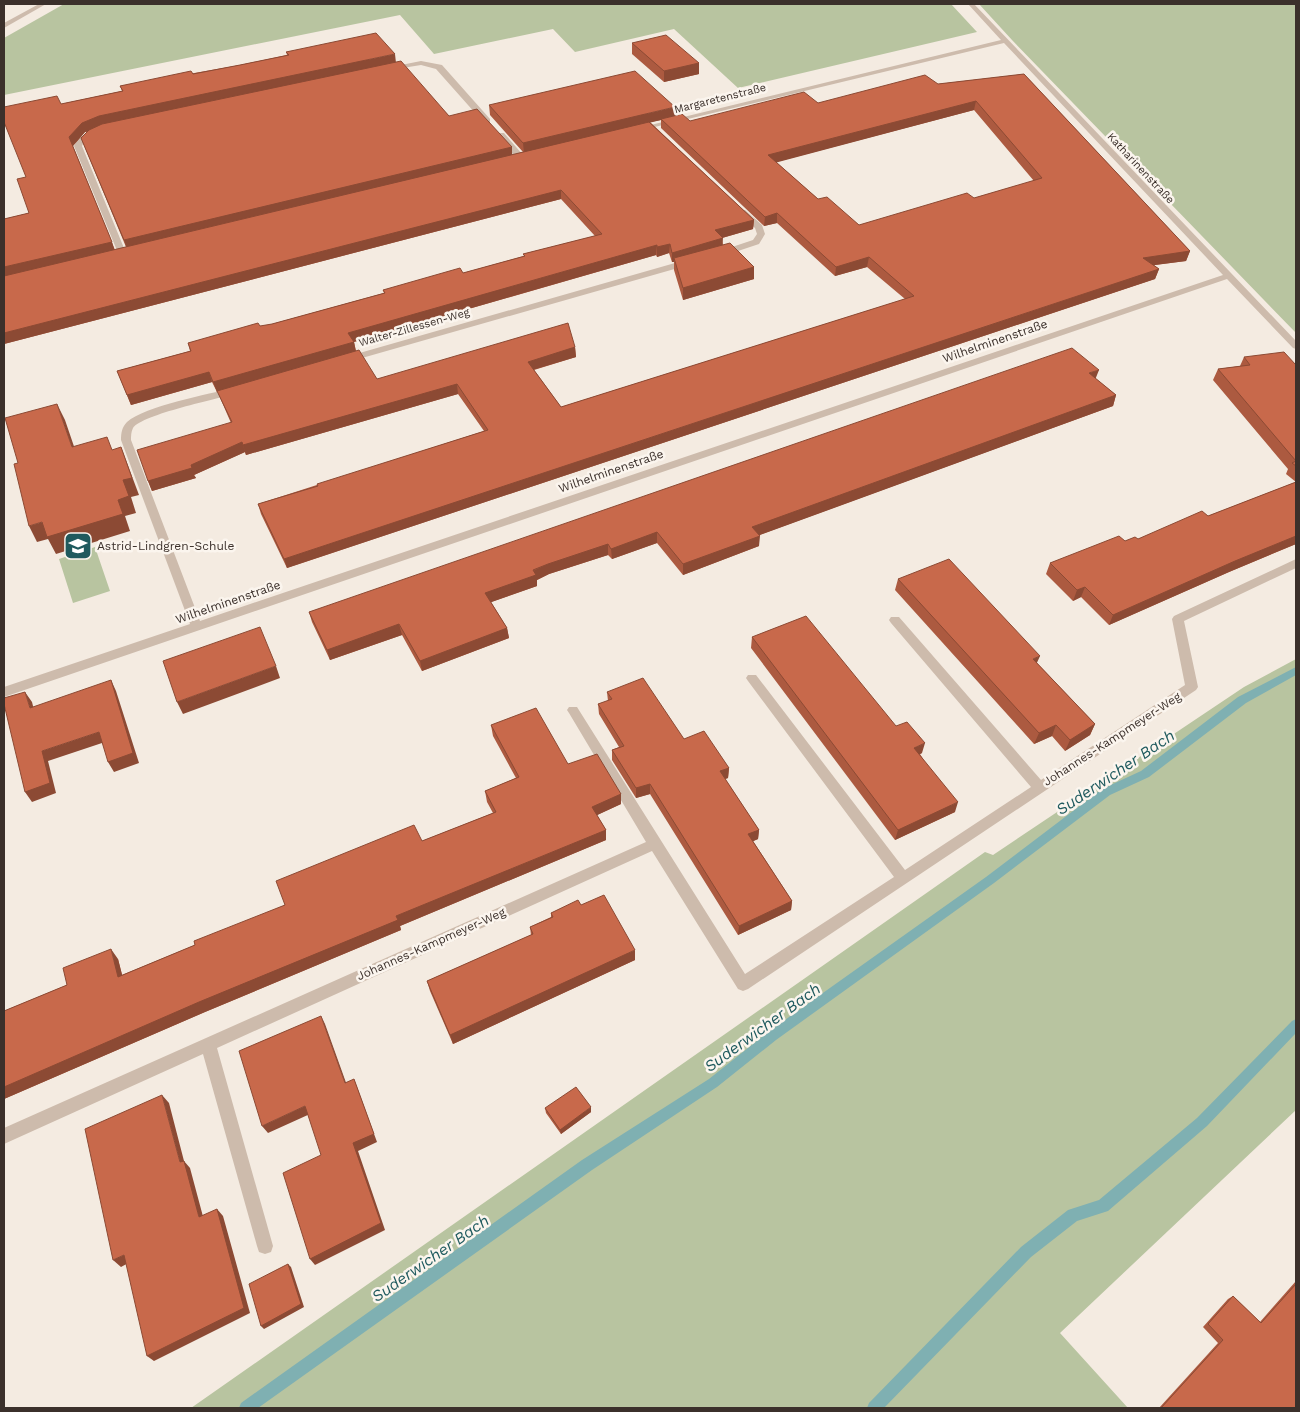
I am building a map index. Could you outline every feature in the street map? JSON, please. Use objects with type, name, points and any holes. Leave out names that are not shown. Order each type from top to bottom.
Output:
[{"type":"street","points":[[4,26],[43,4]]},
{"type":"street","name":"Katharinenstraße","points":[[971,4],[1296,346]]},
{"type":"street","name":"Margaretenstraße","points":[[632,130],[654,129],[1005,41]]},
{"type":"street","points":[[378,70],[423,63],[439,67],[520,157]]},
{"type":"street","points":[[102,129],[89,134],[81,140],[78,146],[117,254],[131,250]]},
{"type":"street","points":[[511,160],[530,155]]},
{"type":"street","name":"Walter-Zillessen-Weg","points":[[334,363],[756,242],[761,234],[759,227],[737,207]]},
{"type":"street","name":"Wilhelminenstraße","points":[[4,692],[1228,276]]},
{"type":"street","points":[[197,626],[126,440],[126,430],[133,423],[152,414],[248,387]]},
{"type":"street","name":"Johannes-Kampmeyer-Weg","points":[[573,710],[743,984],[1192,687],[1178,619],[1296,563]]},
{"type":"street","name":"Johannes-Kampmeyer-Weg","points":[[895,620],[1039,787]]},
{"type":"street","points":[[752,678],[904,879]]},
{"type":"street","name":"Johannes-Kampmeyer-Weg","points":[[4,1136],[655,844]]},
{"type":"street","points":[[208,1044],[265,1246]]},
{"type":"green space","points":[[64,4],[951,4],[977,32],[738,88],[674,29],[575,52],[553,29],[434,54],[400,15],[4,95],[4,38]]},
{"type":"green space","points":[[979,4],[1296,4],[1296,333],[1012,40]]},
{"type":"green space","points":[[95,547],[110,591],[73,603],[59,559]]},
{"type":"green space","points":[[1296,659],[1296,1110],[1060,1333],[1128,1408],[191,1408],[985,852],[993,855],[1244,687]]},
{"type":"building","points":[[376,33],[395,54],[99,116],[82,123],[69,137],[112,242],[4,267],[4,219],[29,213],[17,179],[26,177],[4,122],[4,107],[57,96],[61,104],[123,91],[120,86],[191,71],[193,74],[289,55],[286,52]]},
{"type":"building","points":[[666,35],[699,63],[664,71],[632,43]]},
{"type":"building","points":[[401,61],[449,116],[477,109],[512,147],[124,240],[81,138],[89,130],[102,124]]},
{"type":"building","points":[[635,71],[675,107],[523,143],[489,105]]},
{"type":"building","points":[[1024,74],[1190,251],[1143,258],[1159,269],[284,559],[258,504],[488,430],[457,384],[243,445],[242,442],[191,465],[192,468],[148,481],[137,450],[232,422],[217,391],[359,350],[377,379],[568,323],[575,347],[528,362],[561,407],[914,296],[869,257],[836,267],[777,213],[765,217],[661,119],[682,114],[690,121],[804,92],[818,103],[925,75],[938,84]],"holes":[[[976,101],[1042,178],[974,198],[967,193],[859,225],[827,197],[818,199],[768,155]]]},
{"type":"building","points":[[649,122],[754,220],[715,230],[723,238],[672,253],[670,244],[657,247],[657,245],[348,333],[354,342],[213,382],[209,372],[127,395],[117,371],[191,351],[188,343],[258,323],[260,326],[272,324],[385,293],[383,290],[460,268],[463,273],[525,256],[523,254],[602,234],[561,190],[4,333],[4,276]]},
{"type":"building","points":[[730,243],[754,267],[683,288],[674,258]]},
{"type":"building","points":[[1072,348],[1099,370],[1089,373],[1116,395],[752,527],[760,536],[683,564],[657,532],[611,549],[608,544],[548,564],[533,570],[536,575],[485,593],[507,628],[420,661],[399,624],[327,650],[309,612]]},
{"type":"building","points":[[1284,352],[1296,365],[1296,461],[1218,369],[1250,365],[1244,357]]},
{"type":"building","points":[[57,404],[72,447],[107,437],[112,450],[121,447],[132,478],[123,480],[129,496],[118,500],[123,514],[47,537],[42,522],[29,526],[14,464],[18,463],[5,418]]},
{"type":"building","points":[[1296,482],[1296,536],[1113,615],[1085,587],[1077,590],[1050,563],[1119,536],[1125,541],[1135,537],[1138,539],[1202,511],[1208,516]]},
{"type":"building","points":[[949,559],[1040,656],[1033,659],[1095,724],[1070,740],[1056,725],[1039,733],[898,579]]},
{"type":"building","points":[[806,616],[896,726],[907,722],[925,743],[914,748],[958,802],[898,830],[752,637]]},
{"type":"building","points":[[260,627],[276,666],[177,702],[163,661]]},
{"type":"building","points":[[643,678],[684,739],[704,731],[729,768],[720,771],[759,830],[748,834],[792,901],[739,926],[650,784],[636,788],[612,750],[624,746],[598,704],[612,699],[607,692]]},
{"type":"building","points":[[111,680],[133,753],[108,762],[99,732],[42,751],[50,783],[25,792],[4,698],[25,692],[30,708]]},
{"type":"building","points":[[536,708],[568,764],[597,754],[621,794],[592,807],[606,830],[396,916],[398,920],[199,1002],[4,1087],[4,1011],[67,985],[63,968],[111,949],[118,977],[195,945],[194,941],[285,905],[276,881],[414,825],[422,841],[496,812],[485,791],[519,777],[491,725]]},
{"type":"building","points":[[604,895],[635,950],[450,1035],[427,981],[533,934],[530,927],[553,917],[551,913],[578,900],[581,905]]},
{"type":"building","points":[[321,1016],[345,1083],[354,1079],[374,1134],[353,1143],[381,1223],[310,1259],[283,1173],[321,1155],[305,1106],[262,1126],[239,1051]]},
{"type":"building","points":[[576,1087],[591,1107],[560,1130],[545,1108]]},
{"type":"building","points":[[162,1095],[180,1162],[184,1161],[199,1217],[217,1209],[244,1308],[147,1356],[124,1255],[113,1260],[85,1129]]},
{"type":"building","points":[[288,1264],[301,1304],[261,1326],[249,1284]]},
{"type":"building","points":[[1296,1284],[1296,1408],[1161,1408],[1223,1340],[1208,1324],[1233,1296],[1261,1323]]},
{"type":"waterway","name":"Suderwicher Bach","points":[[246,1408],[587,1165],[713,1083],[772,1036],[990,880],[1106,792],[1145,774],[1242,700],[1296,671]]},
{"type":"waterway","name":"Suderwicher Bach","points":[[874,1408],[1026,1252],[1073,1215],[1103,1206],[1202,1122],[1296,1025]]},
{"type":"place","name":"Astrid-Lindgren-Schule","points":[[78,546]]}]
